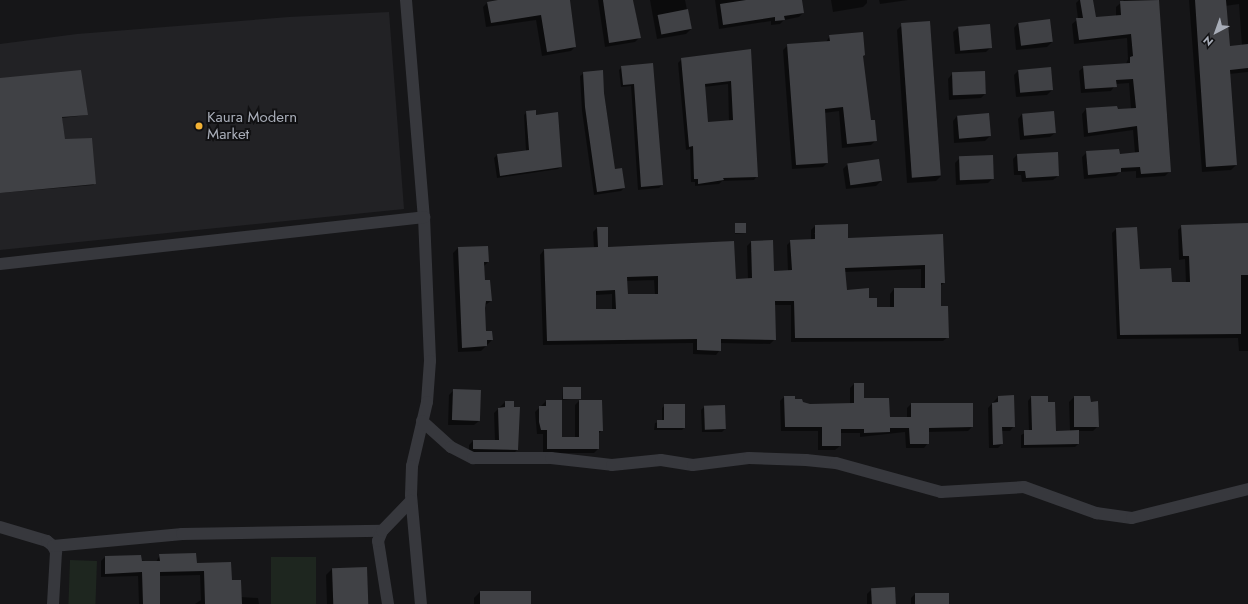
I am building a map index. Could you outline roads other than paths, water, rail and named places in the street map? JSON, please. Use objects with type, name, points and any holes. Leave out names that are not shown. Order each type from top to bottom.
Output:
[{"type":"street","points":[[406,0],[424,217],[430,361],[427,402],[412,466],[411,500],[422,604]]},
{"type":"street","points":[[0,264],[424,217]]},
{"type":"street","points":[[422,421],[451,446],[473,458],[551,458],[612,465],[661,460],[693,465],[749,458],[806,460],[836,463],[941,492],[1024,487],[1096,513],[1132,518],[1248,489]]},
{"type":"street","points":[[388,604],[378,541],[382,531],[411,500]]},
{"type":"street","points":[[0,527],[47,541],[53,546],[56,552],[53,604]]},
{"type":"street","points":[[53,546],[182,534],[382,531]]},
{"type":"place","name":"Kaura Modern Market","points":[[199,126]]}]
